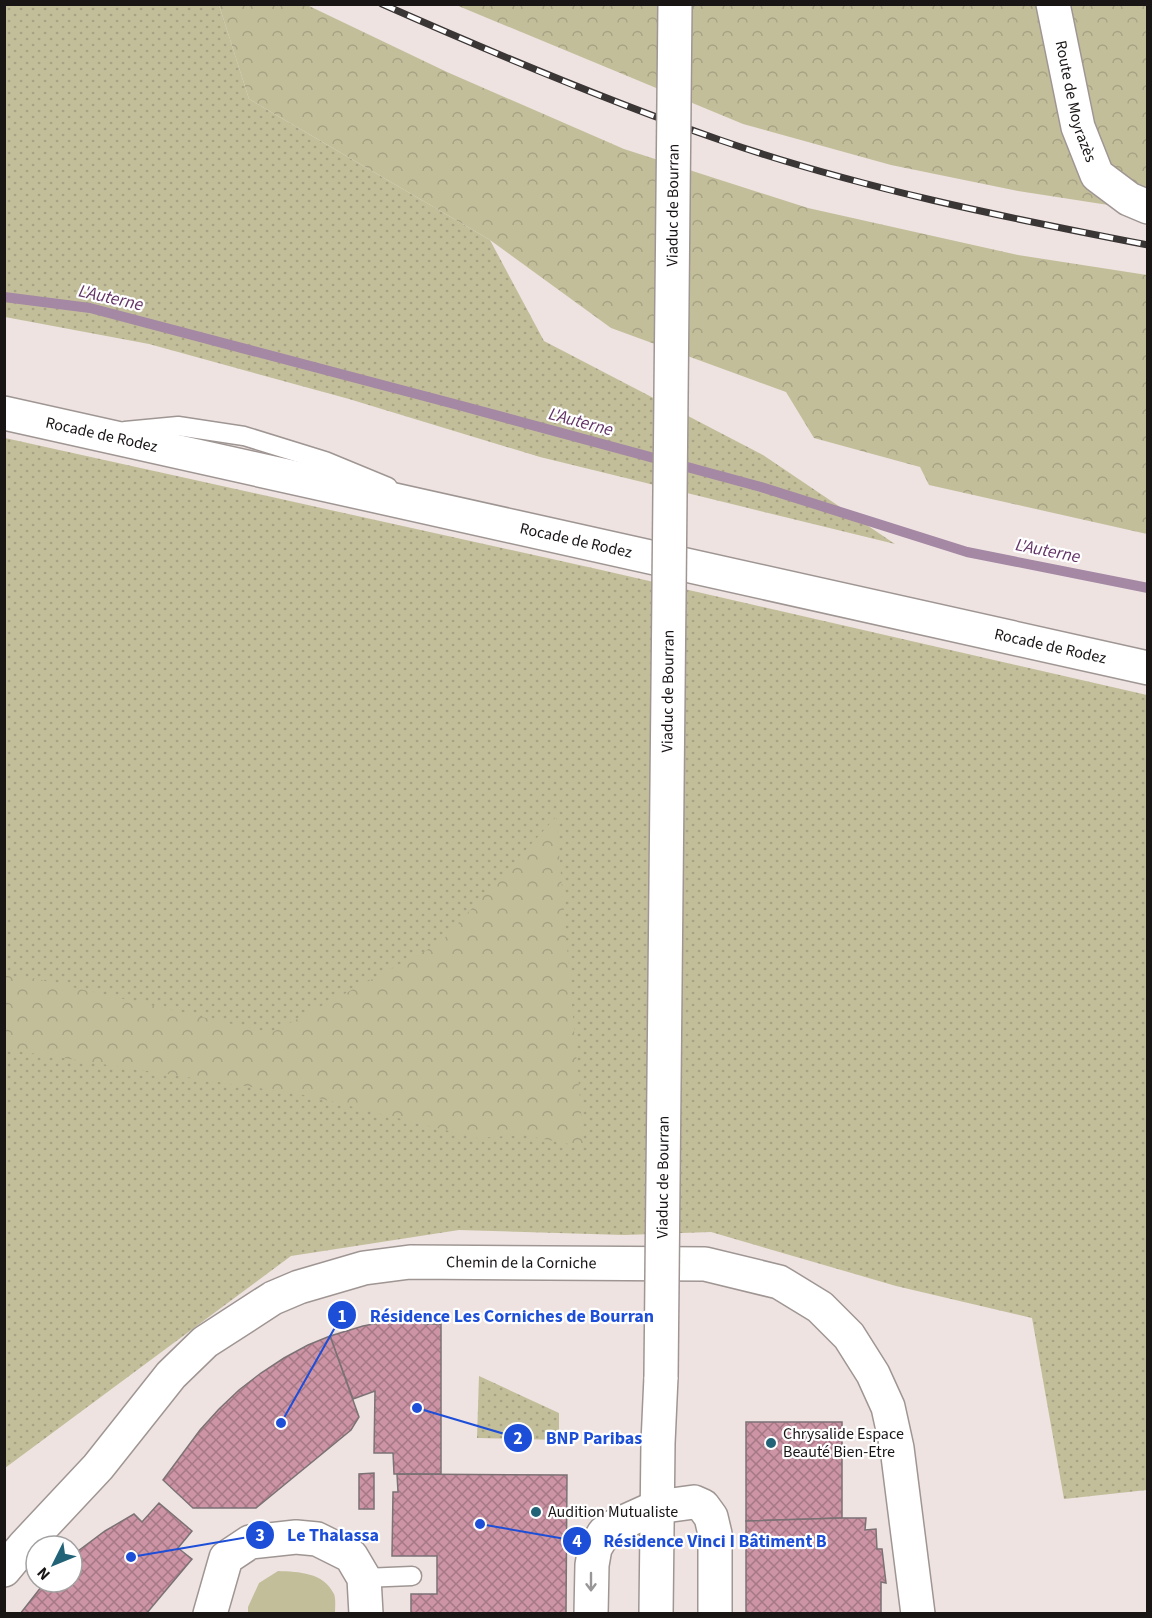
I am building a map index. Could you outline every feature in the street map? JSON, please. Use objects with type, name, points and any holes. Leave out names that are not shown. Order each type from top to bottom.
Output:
[{"type":"main road","name":"Viaduc de Bourran","points":[[656,1614],[661,1377],[675,4]]},
{"type":"main road","name":"Route de Moyrazès","points":[[1053,4],[1078,127],[1097,175],[1129,199],[1148,207]]},
{"type":"main road","name":"Rocade de Rodez","points":[[4,413],[1148,668]]},
{"type":"main road","name":"Chemin de la Corniche","points":[[4,1570],[98,1467],[171,1375],[205,1342],[273,1298],[299,1287],[364,1268],[410,1262],[705,1264],[779,1282],[820,1306],[849,1336],[873,1374],[888,1407],[897,1448],[918,1614]]},
{"type":"main road","points":[[591,1614],[591,1565],[595,1548],[604,1533],[657,1507],[694,1502],[703,1506],[711,1517],[715,1534],[715,1614]]},
{"type":"main road","points":[[210,1614],[226,1558],[250,1542],[296,1537],[317,1539],[351,1556],[364,1578],[366,1614]]},
{"type":"lane","points":[[364,1578],[412,1576]]},
{"type":"green space","points":[[4,5],[219,5],[249,99],[490,240],[544,341],[763,455],[895,544],[540,457],[349,399],[149,344],[5,317]]},
{"type":"green space","points":[[219,5],[307,5],[447,72],[624,149],[808,208],[1018,255],[1147,275],[1147,534],[929,485],[920,467],[814,438],[786,392],[611,328],[490,240],[249,99]]},
{"type":"green space","points":[[456,5],[1147,5],[1147,211],[1018,191],[891,165],[743,124]]},
{"type":"green space","points":[[5,438],[597,569],[1147,695],[1147,1490],[1064,1499],[1032,1318],[896,1286],[711,1232],[624,1235],[459,1230],[291,1256],[5,1468]]},
{"type":"green space","points":[[556,817],[584,1147],[523,1135],[477,1138],[310,1096],[5,1049],[5,976],[28,977],[271,1033],[440,943]]},
{"type":"green space","points":[[479,1376],[559,1413],[559,1440],[477,1438]]},
{"type":"green space","points":[[278,1571],[310,1575],[324,1581],[334,1594],[335,1613],[248,1613],[248,1607],[259,1583]]},
{"type":"building","points":[[424,1318],[424,1324],[441,1324],[441,1474],[394,1474],[393,1453],[374,1453],[375,1391],[353,1399],[330,1336],[394,1320]]},
{"type":"building","points":[[330,1336],[359,1417],[351,1430],[256,1508],[193,1508],[163,1480],[200,1430],[239,1390],[284,1358]]},
{"type":"building","points":[[746,1422],[842,1422],[842,1518],[746,1521]]},
{"type":"building","points":[[374,1473],[374,1509],[359,1509],[359,1474]]},
{"type":"building","points":[[397,1474],[567,1475],[566,1614],[411,1614],[411,1594],[437,1594],[437,1556],[392,1556],[393,1492],[398,1492]]},
{"type":"building","points":[[159,1503],[192,1531],[178,1548],[192,1559],[146,1614],[20,1614],[36,1594],[84,1594],[84,1547],[134,1514],[142,1522]]},
{"type":"building","points":[[866,1518],[865,1530],[876,1529],[877,1549],[882,1549],[886,1583],[881,1582],[881,1614],[746,1614],[746,1521]]},
{"type":"waterway","name":"L'Auterne","points":[[4,297],[90,308],[761,487],[967,552],[1148,588]]},
{"type":"railway","points":[[382,4],[592,92],[677,125],[772,157],[932,200],[1148,245]]},
{"type":"place","name":"BNP Paribas","points":[[417,1408]]},
{"type":"place","name":"Résidence Les Corniches de Bourran","points":[[281,1423]]},
{"type":"place","name":"Chrysalide Espace Beauté Bien-Etre","points":[[771,1443]]},
{"type":"place","name":"Audition Mutualiste","points":[[536,1512]]},
{"type":"place","name":"Résidence Vinci I Bâtiment B","points":[[480,1524]]},
{"type":"place","name":"Le Thalassa","points":[[131,1557]]}]
